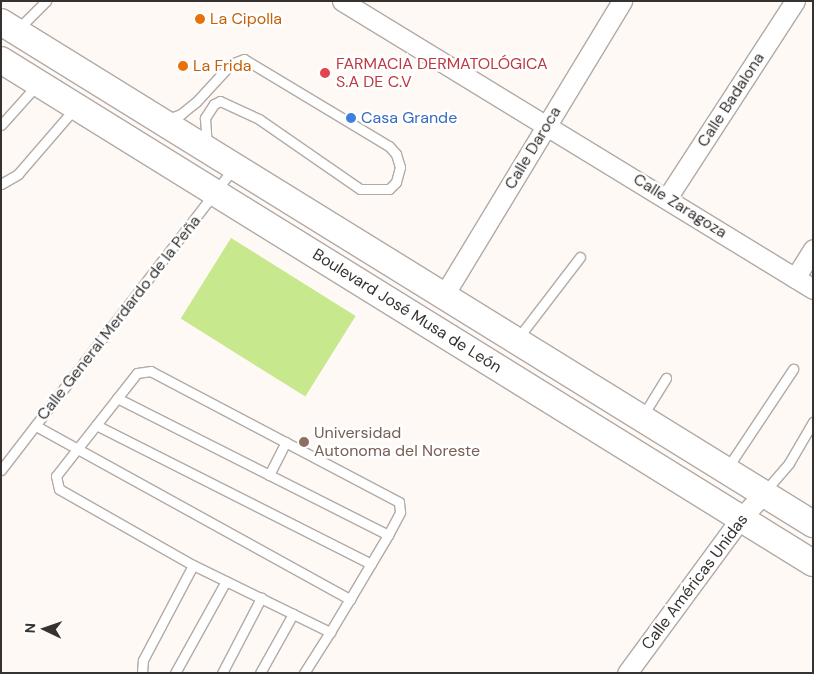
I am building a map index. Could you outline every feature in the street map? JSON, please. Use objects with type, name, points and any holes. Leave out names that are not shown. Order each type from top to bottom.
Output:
[{"type":"main road","name":"Boulevard José Musa de León","points":[[8,27],[235,165],[813,524]]},
{"type":"main road","name":"Boulevard José Musa de León","points":[[1,60],[216,191],[813,563]]},
{"type":"street","name":"Calle Zaragoza","points":[[342,1],[547,124],[813,288]]},
{"type":"street","name":"Calle Daroca","points":[[444,295],[622,1]]},
{"type":"street","name":"Calle Badalona","points":[[667,198],[795,1]]},
{"type":"street","points":[[795,278],[813,249]]},
{"type":"street","name":"Calle Américas Unidas","points":[[627,673],[740,519],[764,493]]},
{"type":"lane","points":[[8,27],[46,1]]},
{"type":"lane","points":[[162,121],[181,114],[231,64],[244,59],[389,146],[396,154],[400,167],[396,182],[389,188],[360,189],[259,119],[220,101],[214,104],[205,118],[207,148]]},
{"type":"lane","points":[[1,125],[39,83]]},
{"type":"lane","points":[[1,184],[18,174],[77,106]]},
{"type":"lane","name":"Calle General Merdardo de la Peña","points":[[1,470],[235,165]]},
{"type":"lane","points":[[516,340],[580,257]]},
{"type":"lane","points":[[726,470],[793,370]]},
{"type":"lane","points":[[304,673],[330,632],[388,535],[400,512],[396,498],[151,371],[137,372],[56,476],[59,489],[193,564],[330,632]]},
{"type":"lane","points":[[642,418],[666,378]]},
{"type":"lane","points":[[117,398],[388,535]]},
{"type":"lane","points":[[764,493],[788,463],[813,422]]},
{"type":"lane","points":[[96,425],[371,564]]},
{"type":"lane","points":[[36,426],[350,599]]},
{"type":"lane","points":[[269,475],[286,442]]},
{"type":"lane","points":[[142,673],[143,660],[193,564]]},
{"type":"lane","points":[[176,673],[226,581]]},
{"type":"lane","points":[[222,673],[261,598]]},
{"type":"lane","points":[[260,673],[293,614]]},
{"type":"green space","points":[[231,238],[356,316],[305,396],[181,319]]},
{"type":"place","name":"La Cipolla","points":[[200,19]]},
{"type":"place","name":"La Frida","points":[[183,66]]},
{"type":"place","name":"FARMACIA DERMATOLÓGICA S.A DE C.V","points":[[325,73]]},
{"type":"place","name":"Casa Grande","points":[[351,118]]},
{"type":"place","name":"Universidad Autonoma del Noreste","points":[[304,442]]}]
